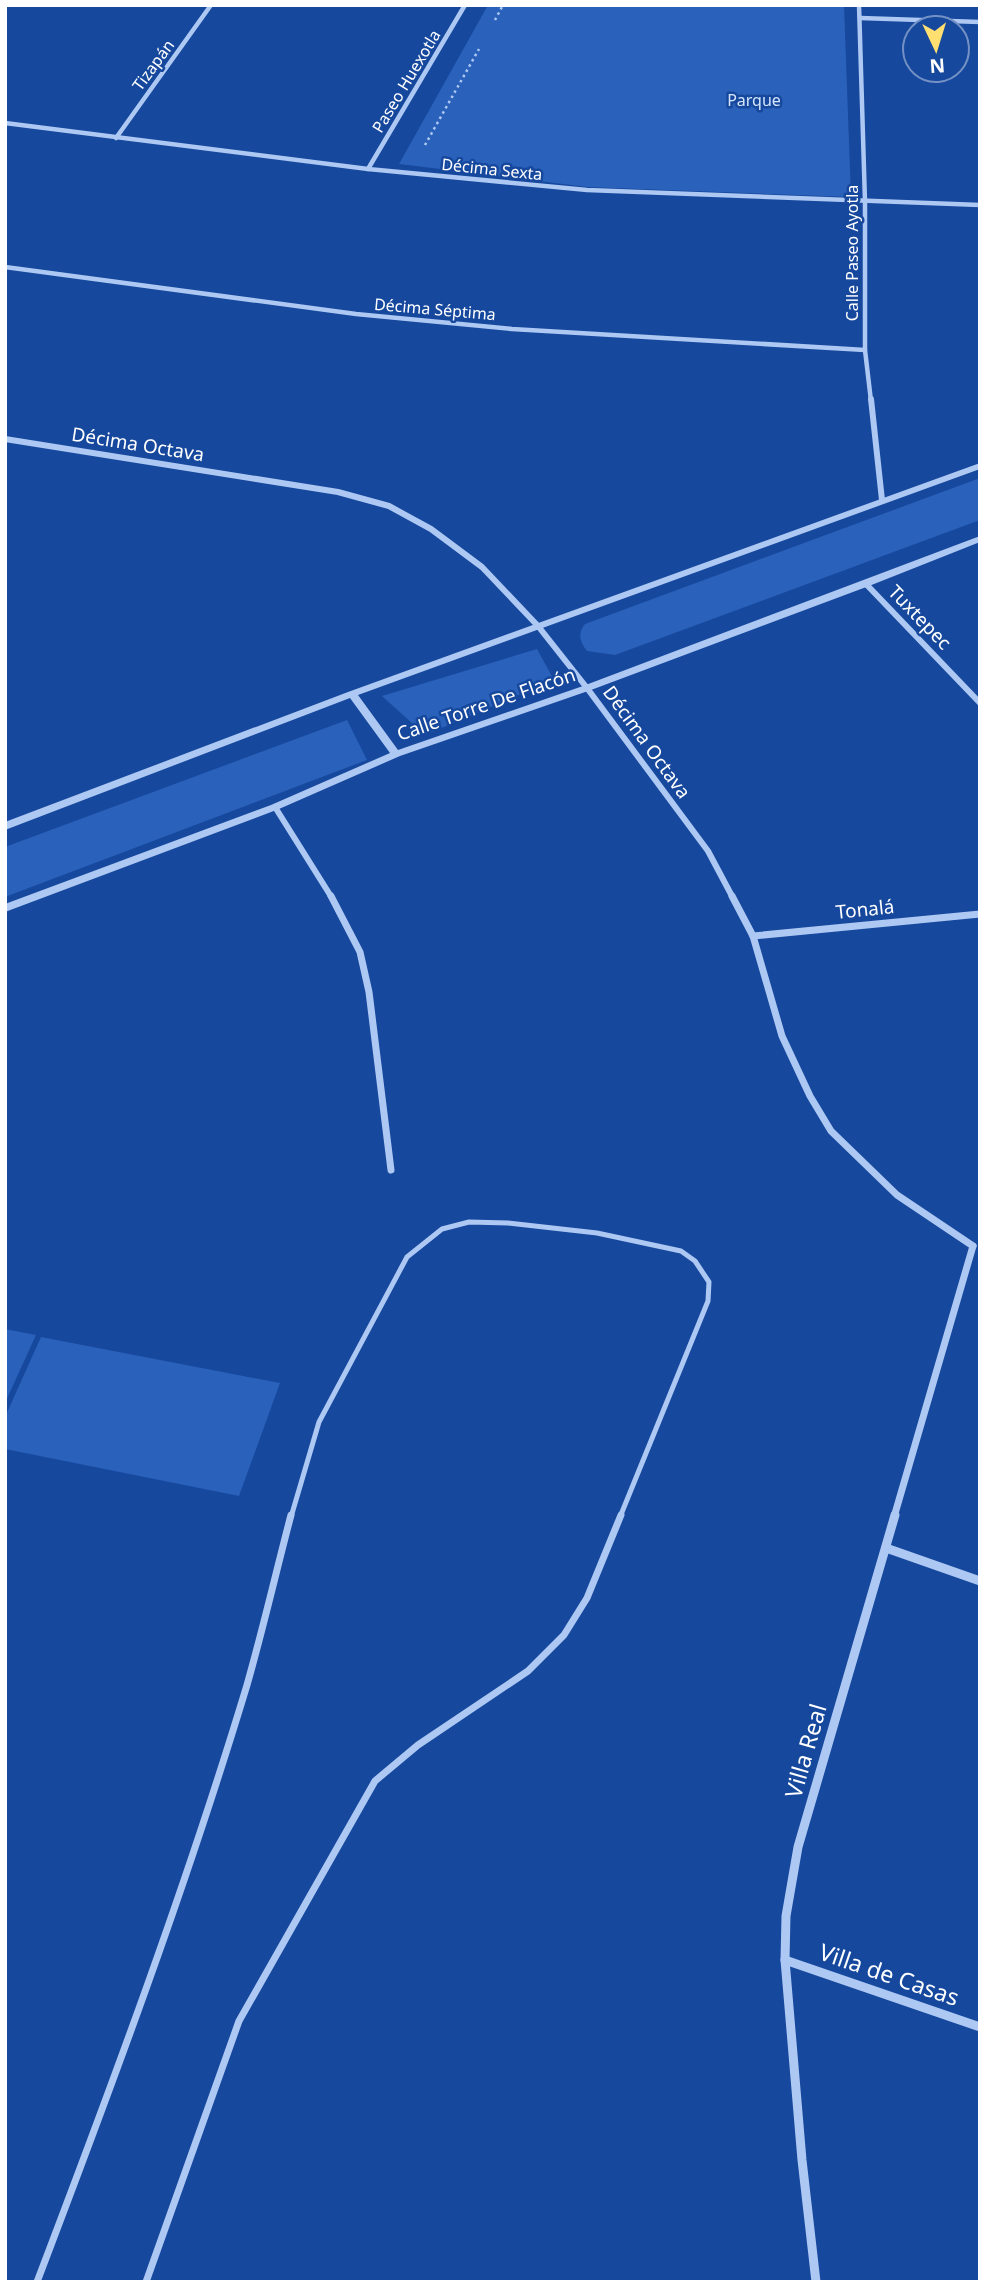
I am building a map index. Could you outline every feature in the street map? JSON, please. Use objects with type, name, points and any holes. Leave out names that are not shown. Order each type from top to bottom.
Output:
[{"type":"street","name":"Tizapán","points":[[116,138],[211,5]]},
{"type":"street","name":"Paseo Huexotla","points":[[368,169],[465,5]]},
{"type":"street","name":"Calle Paseo Ayotla","points":[[859,5],[865,202],[865,350],[882,500]]},
{"type":"street","points":[[860,18],[980,23]]},
{"type":"street","name":"Décima Sexta","points":[[5,123],[368,169],[587,190],[980,205]]},
{"type":"street","name":"Décima Séptima","points":[[5,267],[356,314],[512,329],[865,350]]},
{"type":"street","name":"Décima Octava","points":[[5,439],[338,492],[389,506],[431,529],[482,567],[538,626],[708,851],[753,936],[782,1036],[810,1096],[831,1130],[897,1195],[977,1245]]},
{"type":"street","points":[[5,826],[352,694],[980,466]]},
{"type":"street","name":"Calle Torre De Flacón","points":[[5,908],[275,807],[396,754],[587,688],[980,539]]},
{"type":"street","name":"Tuxtepec","points":[[866,584],[980,703]]},
{"type":"street","points":[[352,694],[396,754]]},
{"type":"street","points":[[275,807],[338,908],[360,952],[369,992],[391,1170]]},
{"type":"street","name":"Tonalá","points":[[753,936],[980,914]]},
{"type":"street","name":"Villa Real","points":[[816,2282],[802,2160],[785,1960],[786,1916],[798,1847],[977,1245]]},
{"type":"street","points":[[886,1548],[980,1581]]},
{"type":"street","name":"Villa de Casas","points":[[785,1960],[980,2027]]},
{"type":"lane","points":[[37,2282],[109,2093],[201,1828],[247,1684],[299,1485],[319,1422],[407,1257],[442,1229],[469,1222],[508,1223],[597,1233],[681,1251],[695,1261],[709,1282],[708,1301],[587,1598],[564,1635],[528,1671],[418,1745],[375,1781],[239,2021],[146,2282]]},
{"type":"path","points":[[490,29],[503,5]]},
{"type":"path","points":[[423,148],[483,41]]},
{"type":"green space","name":"Parque","points":[[488,5],[844,5],[851,197],[587,187],[399,164]]},
{"type":"green space","points":[[980,478],[980,520],[615,655],[587,651],[581,641],[580,635],[585,624]]},
{"type":"green space","points":[[537,649],[554,680],[425,735],[382,696]]},
{"type":"green space","points":[[347,720],[367,760],[5,897],[5,847]]},
{"type":"green space","points":[[5,1329],[36,1335],[5,1403]]},
{"type":"green space","points":[[41,1337],[280,1383],[239,1496],[5,1449],[5,1417]]}]
